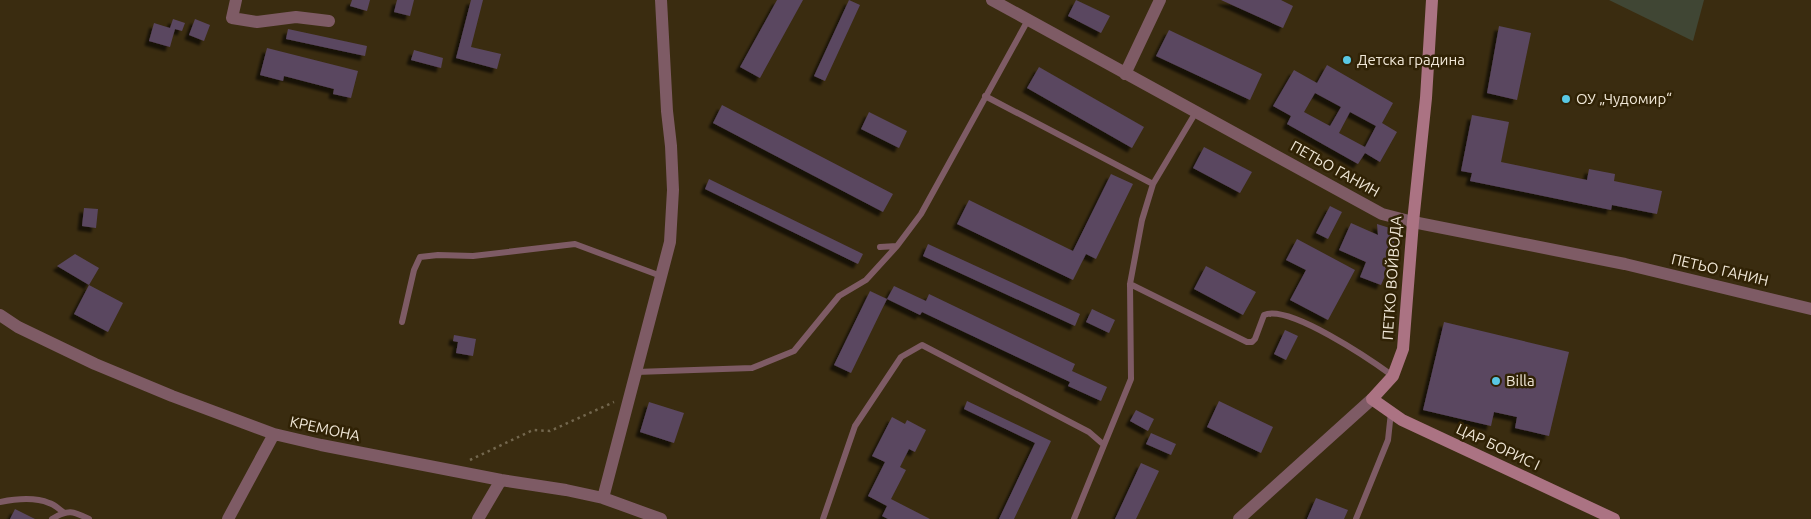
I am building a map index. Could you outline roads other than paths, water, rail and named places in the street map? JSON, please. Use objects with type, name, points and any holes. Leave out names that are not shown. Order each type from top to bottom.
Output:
[{"type":"street","points":[[236,0],[232,18],[258,22],[296,18],[329,21]]},
{"type":"street","points":[[602,498],[670,242],[673,190],[661,0]]},
{"type":"street","name":"ПЕТЬО ГАНИН","points":[[992,0],[1382,214],[1412,222],[1625,264],[1811,308]]},
{"type":"street","points":[[1125,74],[1160,0]]},
{"type":"street","name":"ПЕТКО ВОЙВОДА","points":[[1239,519],[1372,399],[1394,376],[1403,349],[1412,222],[1426,98],[1432,0]]},
{"type":"street","name":"КРЕМОНА","points":[[0,314],[18,327],[95,364],[172,396],[274,434],[501,480],[566,490],[602,498],[661,519]]},
{"type":"street","name":"ЦАР БОРИС I","points":[[1372,399],[1402,420],[1614,519]]},
{"type":"street","points":[[228,519],[274,434]]},
{"type":"street","points":[[478,519],[501,480]]},
{"type":"lane","points":[[636,372],[752,368],[794,352],[839,296],[866,280],[897,246],[921,214],[1028,20]]},
{"type":"lane","points":[[985,96],[1153,184]]},
{"type":"lane","points":[[1074,519],[1131,379],[1130,284],[1142,220],[1153,184],[1196,112]]},
{"type":"lane","points":[[402,322],[414,270],[420,257],[438,255],[472,256],[574,244],[661,276]]},
{"type":"lane","points":[[880,247],[897,246]]},
{"type":"lane","points":[[1130,284],[1247,342],[1252,342],[1255,338],[1264,315],[1270,312],[1291,317],[1335,338],[1394,376]]},
{"type":"lane","points":[[823,519],[855,426],[901,357],[922,345],[1089,432],[1104,444]]},
{"type":"lane","points":[[1356,519],[1388,440],[1391,412]]},
{"type":"lane","points":[[0,502],[36,500],[50,503],[63,512]]},
{"type":"lane","points":[[52,519],[63,512],[76,512],[89,519]]},
{"type":"place","name":"Детска градина","points":[[1347,60]]},
{"type":"place","name":"ОУ „Чудомир“","points":[[1566,99]]},
{"type":"place","name":"Billa","points":[[1496,381]]}]
